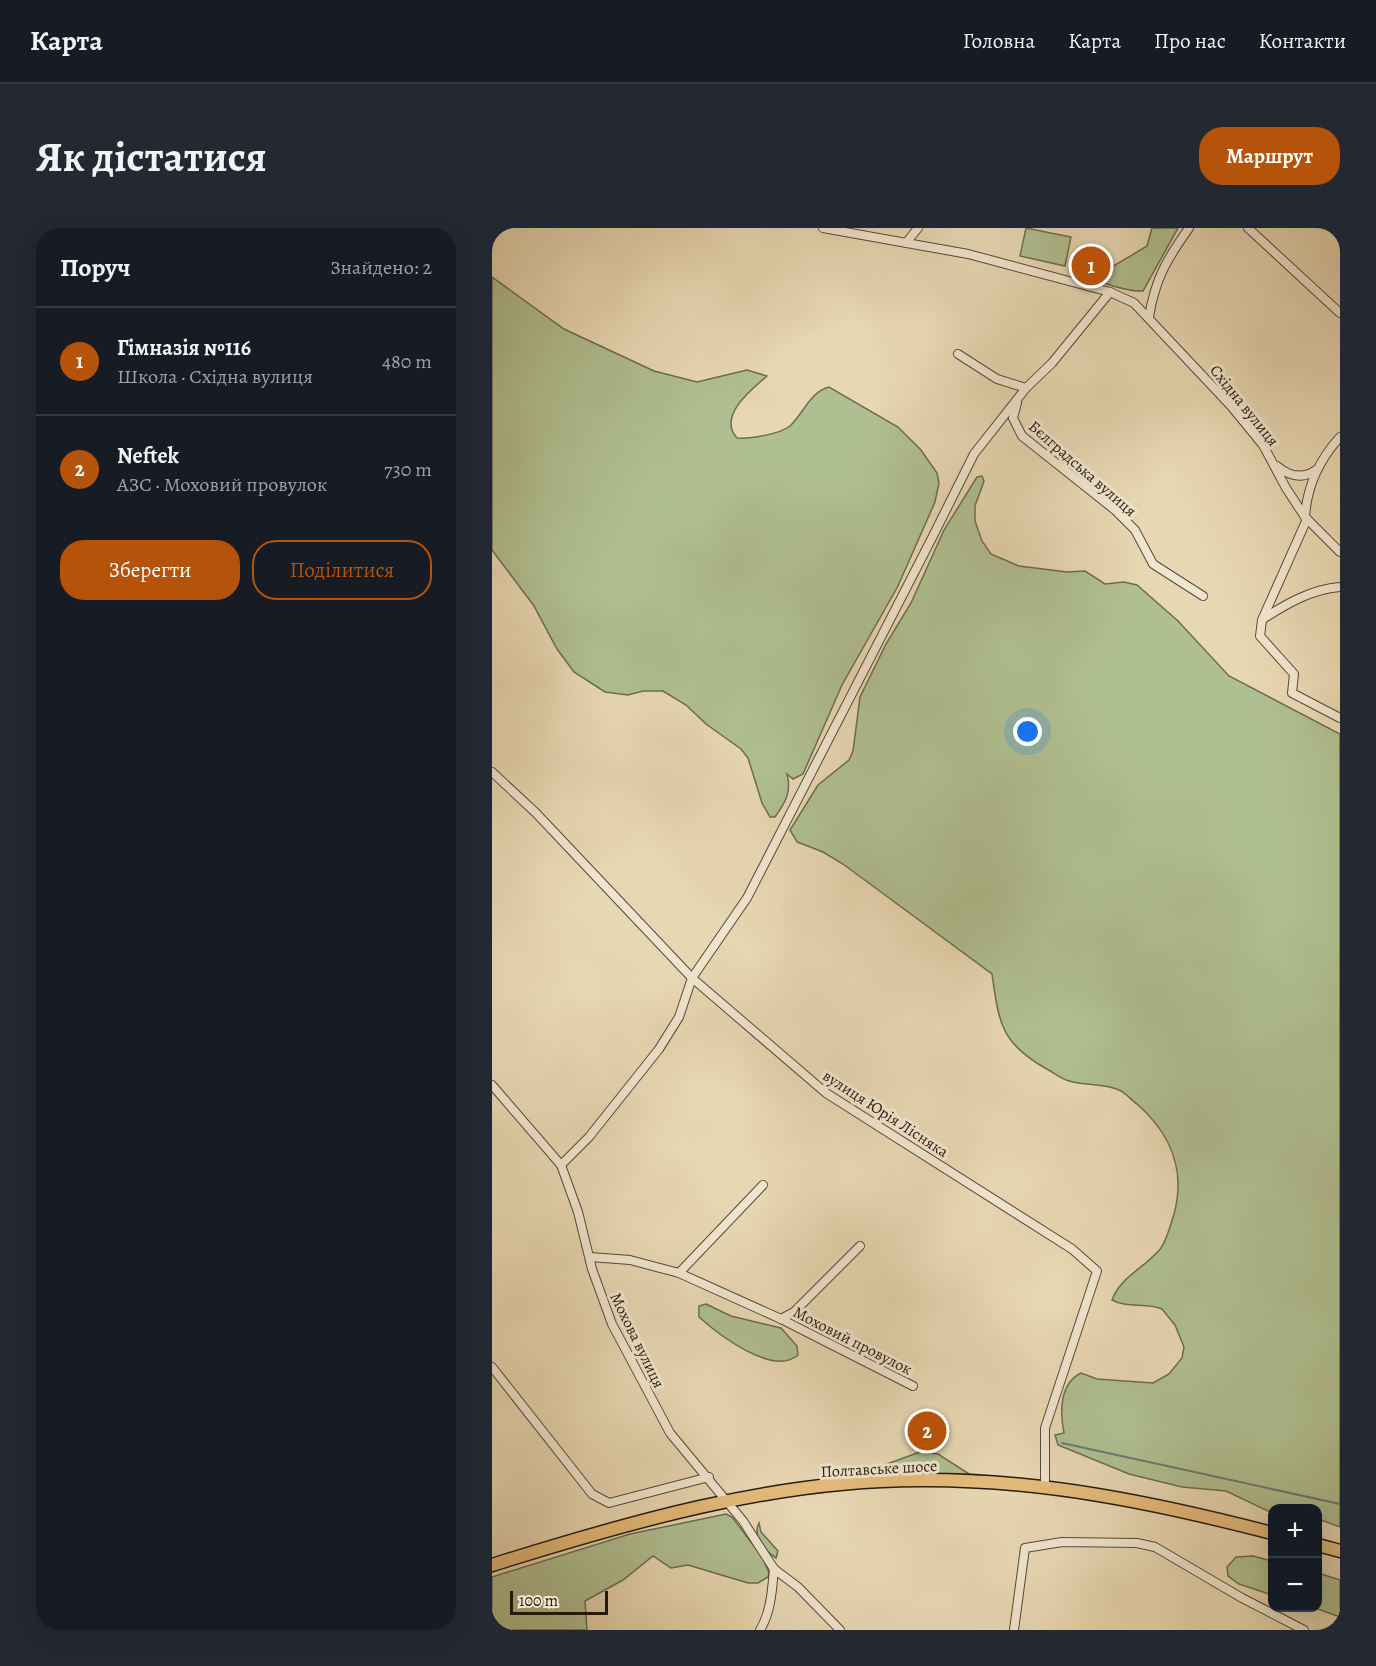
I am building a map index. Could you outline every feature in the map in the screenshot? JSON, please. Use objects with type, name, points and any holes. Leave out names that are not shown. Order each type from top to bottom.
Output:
[{"type":"main road","name":"Полтавське шосе","points":[[492,1565],[622,1525],[728,1503],[820,1487],[918,1480],[1045,1487],[1138,1501],[1268,1532]]},
{"type":"main road","points":[[1322,1546],[1340,1551]]},
{"type":"street","name":"Східна вулиця","points":[[823,228],[968,254],[1110,292],[1134,303],[1211,383],[1263,445],[1286,488],[1306,518],[1340,552]]},
{"type":"street","points":[[904,244],[918,228]]},
{"type":"street","points":[[1149,317],[1154,286],[1167,258],[1189,228]]},
{"type":"street","points":[[1248,228],[1340,313]]},
{"type":"street","points":[[561,1165],[589,1137],[659,1049],[679,1017],[692,978],[747,898],[974,454],[1026,388],[1060,354],[1110,292]]},
{"type":"street","points":[[958,354],[997,379],[1026,388]]},
{"type":"street","name":"Бєлградська вулиця","points":[[1017,400],[1013,418],[1022,436],[1115,510],[1135,530],[1153,564],[1203,596]]},
{"type":"street","points":[[1340,437],[1316,470],[1307,495],[1306,518],[1262,620],[1260,636],[1294,674],[1292,693],[1340,718]]},
{"type":"street","points":[[1275,465],[1293,476],[1309,475],[1316,470]]},
{"type":"street","points":[[1262,620],[1285,605],[1327,588],[1340,587]]},
{"type":"street","name":"вулиця Юрія Лісняка","points":[[492,772],[536,813],[692,978],[832,1098],[1072,1249],[1097,1271],[1045,1428],[1045,1487]]},
{"type":"street","name":"Мохова вулиця","points":[[492,1085],[561,1165],[578,1212],[612,1324],[670,1433],[710,1477],[743,1521],[774,1569],[798,1587],[840,1630]]},
{"type":"street","points":[[679,1273],[763,1185]]},
{"type":"street","name":"Моховий провулок","points":[[781,1319],[794,1312],[860,1246]]},
{"type":"street","name":"Моховий провулок","points":[[590,1257],[630,1260],[679,1273],[781,1319],[913,1386]]},
{"type":"street","points":[[492,1367],[592,1494],[602,1502],[609,1503],[710,1477]]},
{"type":"street","points":[[1014,1630],[1023,1552],[1029,1545],[1062,1542],[1116,1542],[1155,1547],[1304,1630]]},
{"type":"street","points":[[760,1630],[765,1622],[771,1596],[774,1569]]},
{"type":"green space","points":[[1026,228],[1071,237],[1065,266],[1020,256]]},
{"type":"green space","points":[[1152,228],[1178,228],[1143,291],[1106,284],[1087,276],[1076,266],[1081,256],[1094,265],[1112,267],[1147,246]]},
{"type":"green space","points":[[492,277],[564,329],[654,371],[697,382],[747,370],[767,376],[746,396],[734,412],[731,421],[732,430],[737,438],[765,435],[785,429],[795,421],[817,393],[829,387],[898,427],[921,450],[937,473],[939,483],[935,502],[898,586],[842,685],[803,774],[793,779],[787,774],[789,786],[787,797],[775,817],[770,817],[762,803],[748,758],[741,749],[706,724],[686,705],[663,691],[643,691],[628,695],[605,692],[574,672],[557,649],[534,606],[492,550]]},
{"type":"green space","points":[[982,476],[984,481],[975,506],[975,521],[982,541],[991,554],[1019,566],[1067,572],[1085,571],[1105,584],[1124,582],[1137,585],[1178,621],[1229,676],[1340,734],[1340,1527],[1322,1520],[1322,1504],[1268,1504],[1268,1511],[1226,1491],[1182,1487],[1129,1474],[1058,1445],[1055,1435],[1064,1433],[1062,1408],[1065,1392],[1068,1384],[1081,1373],[1097,1379],[1153,1383],[1169,1374],[1182,1358],[1184,1347],[1175,1325],[1162,1309],[1118,1303],[1112,1300],[1127,1278],[1155,1255],[1167,1236],[1174,1214],[1178,1182],[1172,1153],[1149,1115],[1124,1092],[1108,1086],[1066,1080],[1019,1049],[1010,1039],[1000,1018],[992,974],[843,864],[823,852],[797,842],[790,830],[818,785],[849,760],[853,751],[860,697],[886,644],[911,603],[944,530],[977,477]]},
{"type":"green space","points":[[706,1304],[731,1316],[781,1328],[797,1346],[798,1355],[787,1360],[775,1361],[746,1351],[699,1317],[699,1306]]},
{"type":"green space","points":[[920,1452],[938,1454],[974,1477],[837,1482]]},
{"type":"green space","points":[[726,1514],[732,1517],[763,1558],[769,1573],[768,1577],[758,1583],[748,1583],[688,1565],[671,1568],[653,1556],[623,1580],[585,1601],[587,1630],[492,1630],[492,1577],[630,1534]]},
{"type":"green space","points":[[759,1523],[761,1532],[778,1551],[776,1558],[758,1538]]},
{"type":"green space","points":[[1253,1556],[1268,1560],[1268,1594],[1239,1584],[1228,1576],[1227,1567],[1236,1557]]},
{"type":"green space","points":[[1322,1574],[1340,1580],[1340,1617],[1322,1611]]},
{"type":"waterway","points":[[1062,1443],[1340,1504]]},
{"type":"place","name":"Гімназія №116","points":[[1091,266]]},
{"type":"place","name":"Neftek","points":[[927,1431]]}]
